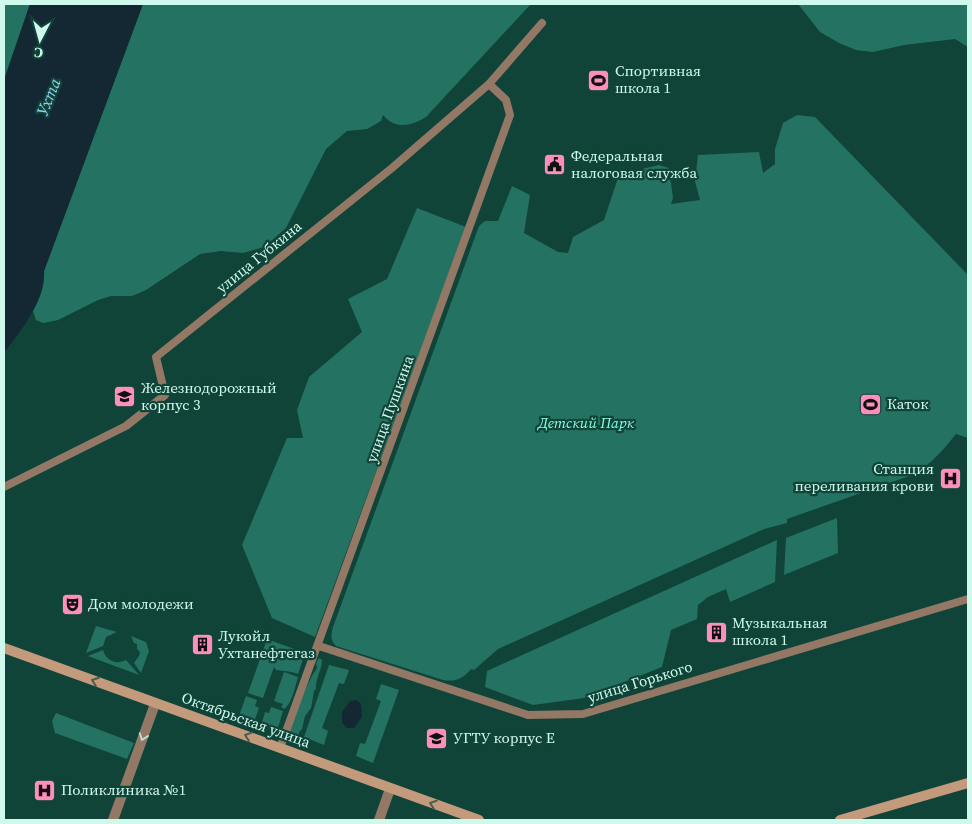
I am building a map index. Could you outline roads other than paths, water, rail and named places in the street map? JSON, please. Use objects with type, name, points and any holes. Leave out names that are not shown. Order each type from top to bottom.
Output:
[{"type":"main road","name":"Октябрьская улица","points":[[4,648],[479,820]]},
{"type":"main road","points":[[840,820],[968,783]]},
{"type":"street","name":"улица Губкина","points":[[4,487],[126,426],[165,395],[156,357],[392,168],[489,84],[542,23]]},
{"type":"street","name":"улица Пушкина","points":[[280,748],[319,646],[510,115],[506,100],[489,84]]},
{"type":"street","name":"улица Горького","points":[[319,646],[528,715],[583,714],[968,599]]},
{"type":"street","points":[[114,820],[155,704]]},
{"type":"street","points":[[379,820],[390,789]]},
{"type":"water","name":"Ухта","points":[[30,4],[143,4],[44,271],[41,294],[31,315],[4,353],[4,80]]},
{"type":"water","points":[[357,700],[361,704],[362,717],[354,728],[347,728],[342,723],[342,712],[350,701]]},
{"type":"place","name":"Спортивная школа 1","points":[[599,80]]},
{"type":"place","name":"Федеральная налоговая служба","points":[[555,165]]},
{"type":"place","name":"Железнодорожный корпус 3","points":[[125,397]]},
{"type":"place","name":"Каток","points":[[871,404]]},
{"type":"place","name":"Станция переливания крови","points":[[950,478]]},
{"type":"place","name":"Дом молодежи","points":[[72,604]]},
{"type":"place","name":"Музыкальная школа 1","points":[[716,632]]},
{"type":"place","name":"Лукойл Ухтанефтегаз","points":[[202,645]]},
{"type":"place","name":"УГТУ корпус Е","points":[[437,738]]},
{"type":"place","name":"Поликлиника №1","points":[[45,790]]},
{"type":"park label","name":"Детский Парк","points":[[586,423]]}]
